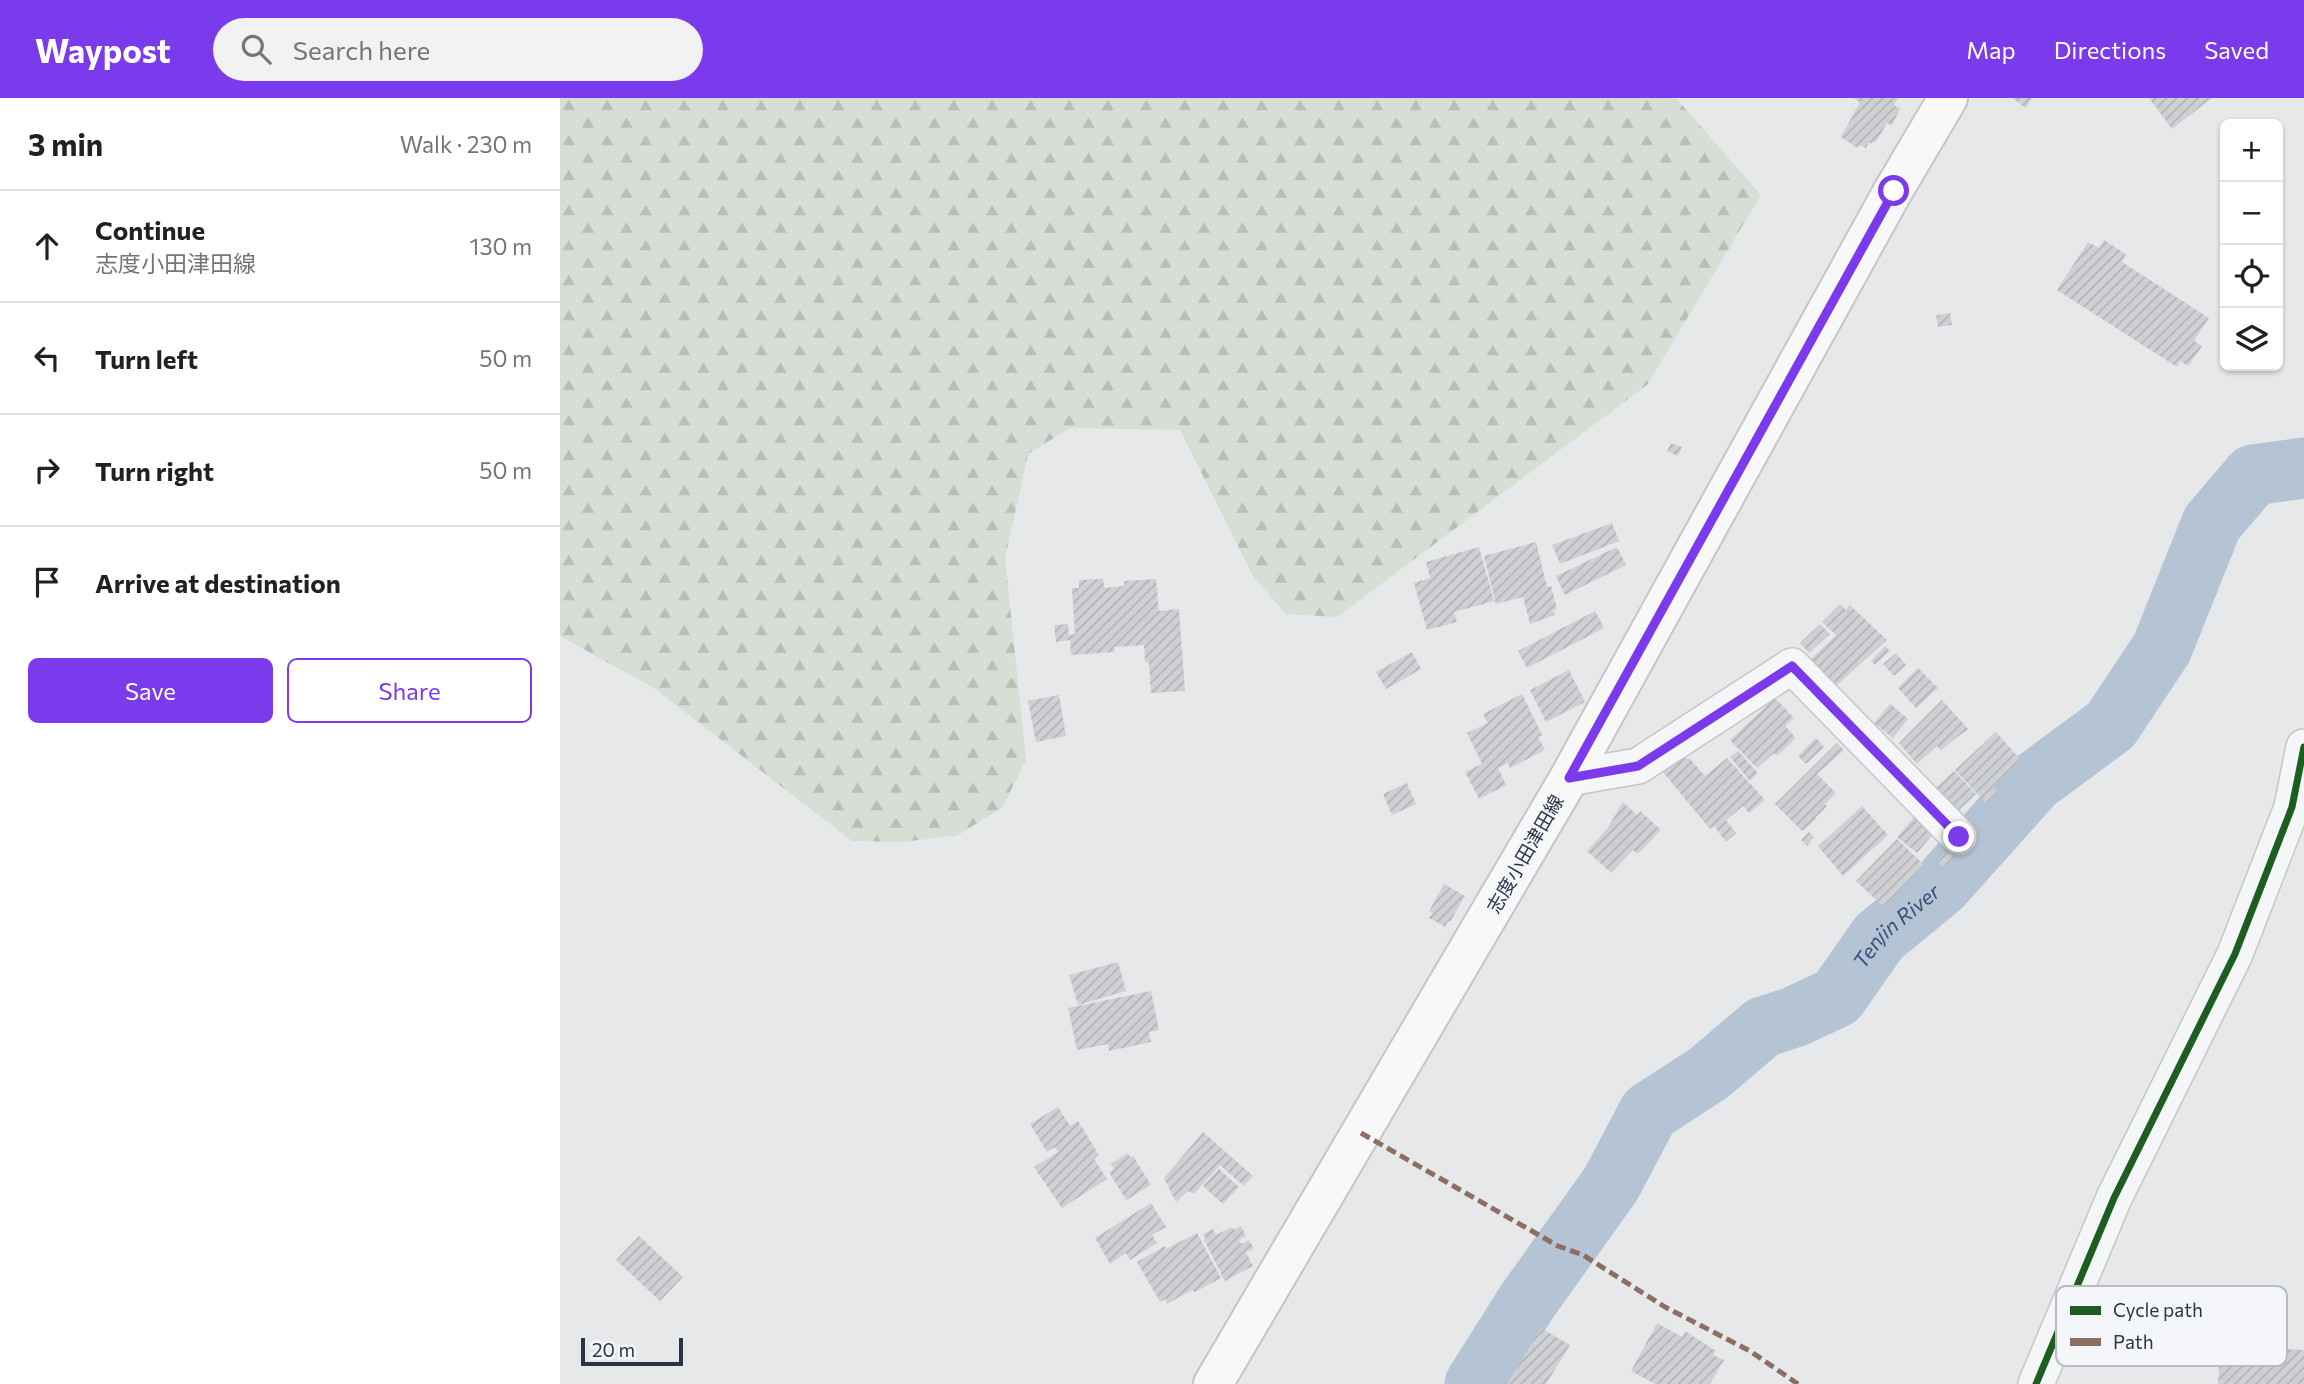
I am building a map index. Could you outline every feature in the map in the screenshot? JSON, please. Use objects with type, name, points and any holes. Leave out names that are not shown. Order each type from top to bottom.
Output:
[{"type":"main road","name":"志度小田津田線","points":[[1213,1384],[1569,778],[1948,98]]},
{"type":"street","points":[[1569,778],[1638,766],[1792,666],[1959,837]]},
{"type":"street","points":[[2077,1286],[2114,1198],[2235,954],[2292,807],[2304,747]]},
{"type":"street","points":[[2036,1384],[2056,1336]]},
{"type":"green space","points":[[560,98],[1676,98],[1761,195],[1647,385],[1337,617],[1286,614],[1253,576],[1180,430],[1070,428],[1028,454],[1005,558],[1026,760],[1002,808],[958,835],[903,842],[852,841],[654,688],[560,636]]},
{"type":"building","points":[[1853,98],[1898,98],[1894,105],[1900,109],[1892,125],[1887,123],[1876,142],[1869,142],[1866,148],[1859,145],[1857,148],[1841,137],[1860,102]]},
{"type":"building","points":[[2012,98],[2032,98],[2026,108]]},
{"type":"building","points":[[2149,98],[2212,98],[2172,129]]},
{"type":"building","points":[[2104,240],[2126,254],[2122,262],[2209,318],[2194,341],[2202,346],[2188,366],[2180,361],[2177,367],[2057,290],[2088,242],[2099,248]]},
{"type":"building","points":[[1950,313],[1952,325],[1938,327],[1936,315]]},
{"type":"building","points":[[1671,443],[1682,447],[1678,456],[1667,451]]},
{"type":"building","points":[[1612,523],[1619,541],[1560,564],[1552,545]]},
{"type":"building","points":[[1536,542],[1547,587],[1551,586],[1557,609],[1553,610],[1555,615],[1530,624],[1523,597],[1496,604],[1484,556]]},
{"type":"building","points":[[1479,547],[1494,601],[1454,612],[1457,622],[1427,630],[1414,583],[1430,578],[1426,562]]},
{"type":"building","points":[[1617,547],[1626,565],[1565,595],[1556,576]]},
{"type":"building","points":[[1103,579],[1104,588],[1124,586],[1124,581],[1156,579],[1159,611],[1179,609],[1185,691],[1151,693],[1149,662],[1145,662],[1144,645],[1114,647],[1115,652],[1071,655],[1070,640],[1056,642],[1054,625],[1068,624],[1069,635],[1075,634],[1072,588],[1079,588],[1079,580]]},
{"type":"building","points":[[1840,604],[1846,610],[1850,605],[1887,640],[1837,685],[1810,660],[1836,635],[1822,622]]},
{"type":"building","points":[[1595,611],[1604,628],[1527,668],[1518,651]]},
{"type":"building","points":[[1820,624],[1830,634],[1809,653],[1800,643]]},
{"type":"building","points":[[1885,646],[1890,651],[1875,665],[1871,661]]},
{"type":"building","points":[[1412,652],[1421,669],[1386,689],[1376,672]]},
{"type":"building","points":[[1896,653],[1906,665],[1894,676],[1883,664]]},
{"type":"building","points":[[1918,668],[1938,688],[1916,708],[1898,688]]},
{"type":"building","points":[[1569,670],[1585,702],[1546,722],[1530,690]]},
{"type":"building","points":[[1522,694],[1542,735],[1538,737],[1545,750],[1510,768],[1508,763],[1498,768],[1506,785],[1479,799],[1465,772],[1482,764],[1467,733],[1488,723],[1483,714]]},
{"type":"building","points":[[1059,695],[1066,736],[1036,742],[1028,701]]},
{"type":"building","points":[[1775,698],[1794,718],[1785,726],[1796,738],[1777,756],[1774,753],[1757,768],[1730,740]]},
{"type":"building","points":[[1942,700],[1968,729],[1941,750],[1937,746],[1917,764],[1899,743]]},
{"type":"building","points":[[1890,704],[1908,719],[1893,738],[1874,723]]},
{"type":"building","points":[[1996,732],[2021,760],[1992,786],[1998,793],[1986,803],[1955,770]]},
{"type":"building","points":[[1816,738],[1824,747],[1806,764],[1798,756]]},
{"type":"building","points":[[1837,743],[1844,750],[1817,774],[1836,793],[1816,819],[1802,831],[1775,804]]},
{"type":"building","points":[[1738,751],[1758,773],[1750,781],[1730,757]]},
{"type":"building","points":[[1681,757],[1690,759],[1705,776],[1727,758],[1765,800],[1749,813],[1743,806],[1726,820],[1736,833],[1726,842],[1714,826],[1710,829],[1662,771]]},
{"type":"building","points":[[1954,771],[1976,794],[1956,813],[1935,789]]},
{"type":"building","points":[[1407,783],[1416,804],[1392,815],[1383,794]]},
{"type":"building","points":[[1623,802],[1637,815],[1640,811],[1661,830],[1638,854],[1633,850],[1611,873],[1587,851],[1607,829]]},
{"type":"building","points":[[1862,806],[1888,835],[1843,876],[1818,846]]},
{"type":"building","points":[[1914,817],[1934,833],[1917,853],[1897,837]]},
{"type":"building","points":[[1809,832],[1814,837],[1807,846],[1801,840]]},
{"type":"building","points":[[1897,839],[1924,865],[1884,907],[1856,881]]},
{"type":"building","points":[[1948,849],[1956,856],[1945,868],[1937,861]]},
{"type":"building","points":[[1444,884],[1465,896],[1445,927],[1429,918],[1433,913],[1429,911]]},
{"type":"building","points":[[1118,962],[1126,991],[1078,1005],[1069,975]]},
{"type":"building","points":[[1151,991],[1159,1030],[1149,1032],[1151,1042],[1109,1051],[1108,1044],[1077,1050],[1068,1008]]},
{"type":"building","points":[[1058,1107],[1070,1126],[1078,1121],[1099,1155],[1094,1159],[1107,1179],[1062,1208],[1034,1167],[1058,1152],[1055,1147],[1047,1152],[1030,1124]]},
{"type":"building","points":[[1203,1132],[1253,1176],[1244,1186],[1220,1165],[1194,1194],[1188,1191],[1176,1202],[1164,1178]]},
{"type":"building","points":[[1128,1153],[1130,1157],[1133,1156],[1151,1185],[1126,1200],[1109,1172],[1114,1169],[1111,1164]]},
{"type":"building","points":[[1219,1169],[1239,1187],[1223,1204],[1203,1186]]},
{"type":"building","points":[[1151,1203],[1166,1227],[1152,1235],[1157,1243],[1130,1260],[1126,1253],[1110,1264],[1095,1238]]},
{"type":"building","points":[[1241,1226],[1246,1236],[1239,1240],[1241,1244],[1249,1240],[1254,1249],[1246,1252],[1253,1266],[1225,1281],[1203,1234],[1213,1229],[1216,1235],[1232,1227],[1234,1230]]},
{"type":"building","points":[[1197,1233],[1221,1278],[1167,1304],[1166,1299],[1160,1302],[1137,1262],[1165,1246],[1166,1249]]},
{"type":"building","points":[[639,1236],[683,1277],[660,1301],[616,1260]]},
{"type":"building","points":[[1657,1323],[1682,1337],[1685,1331],[1716,1351],[1713,1355],[1724,1360],[1710,1384],[1655,1384],[1631,1371]]},
{"type":"building","points":[[1541,1328],[1570,1345],[1546,1384],[1507,1384]]},
{"type":"building","points":[[2287,1349],[2304,1350],[2304,1384],[2218,1384],[2219,1366],[2287,1366]]},
{"type":"waterway","name":"Tenjin River","points":[[1475,1384],[1526,1303],[1611,1184],[1649,1112],[1709,1073],[1763,1027],[1794,1017],[1837,997],[1879,937],[1941,886],[2034,782],[2111,725],[2162,648],[2212,523],[2253,475],[2304,468]]},
{"type":"marked path","points":[[1361,1133],[1558,1246],[1583,1255],[1665,1307],[1750,1351],[1798,1384]]},
{"type":"cycle path","points":[[1569,778],[1638,766],[1792,666],[1959,837]]},
{"type":"cycle path","points":[[2077,1286],[2114,1198],[2235,954],[2292,807],[2304,747]]},
{"type":"cycle path","points":[[2036,1384],[2056,1336]]},
{"type":"route","points":[[1894,191],[1569,778],[1638,766],[1792,666],[1959,837]]}]
